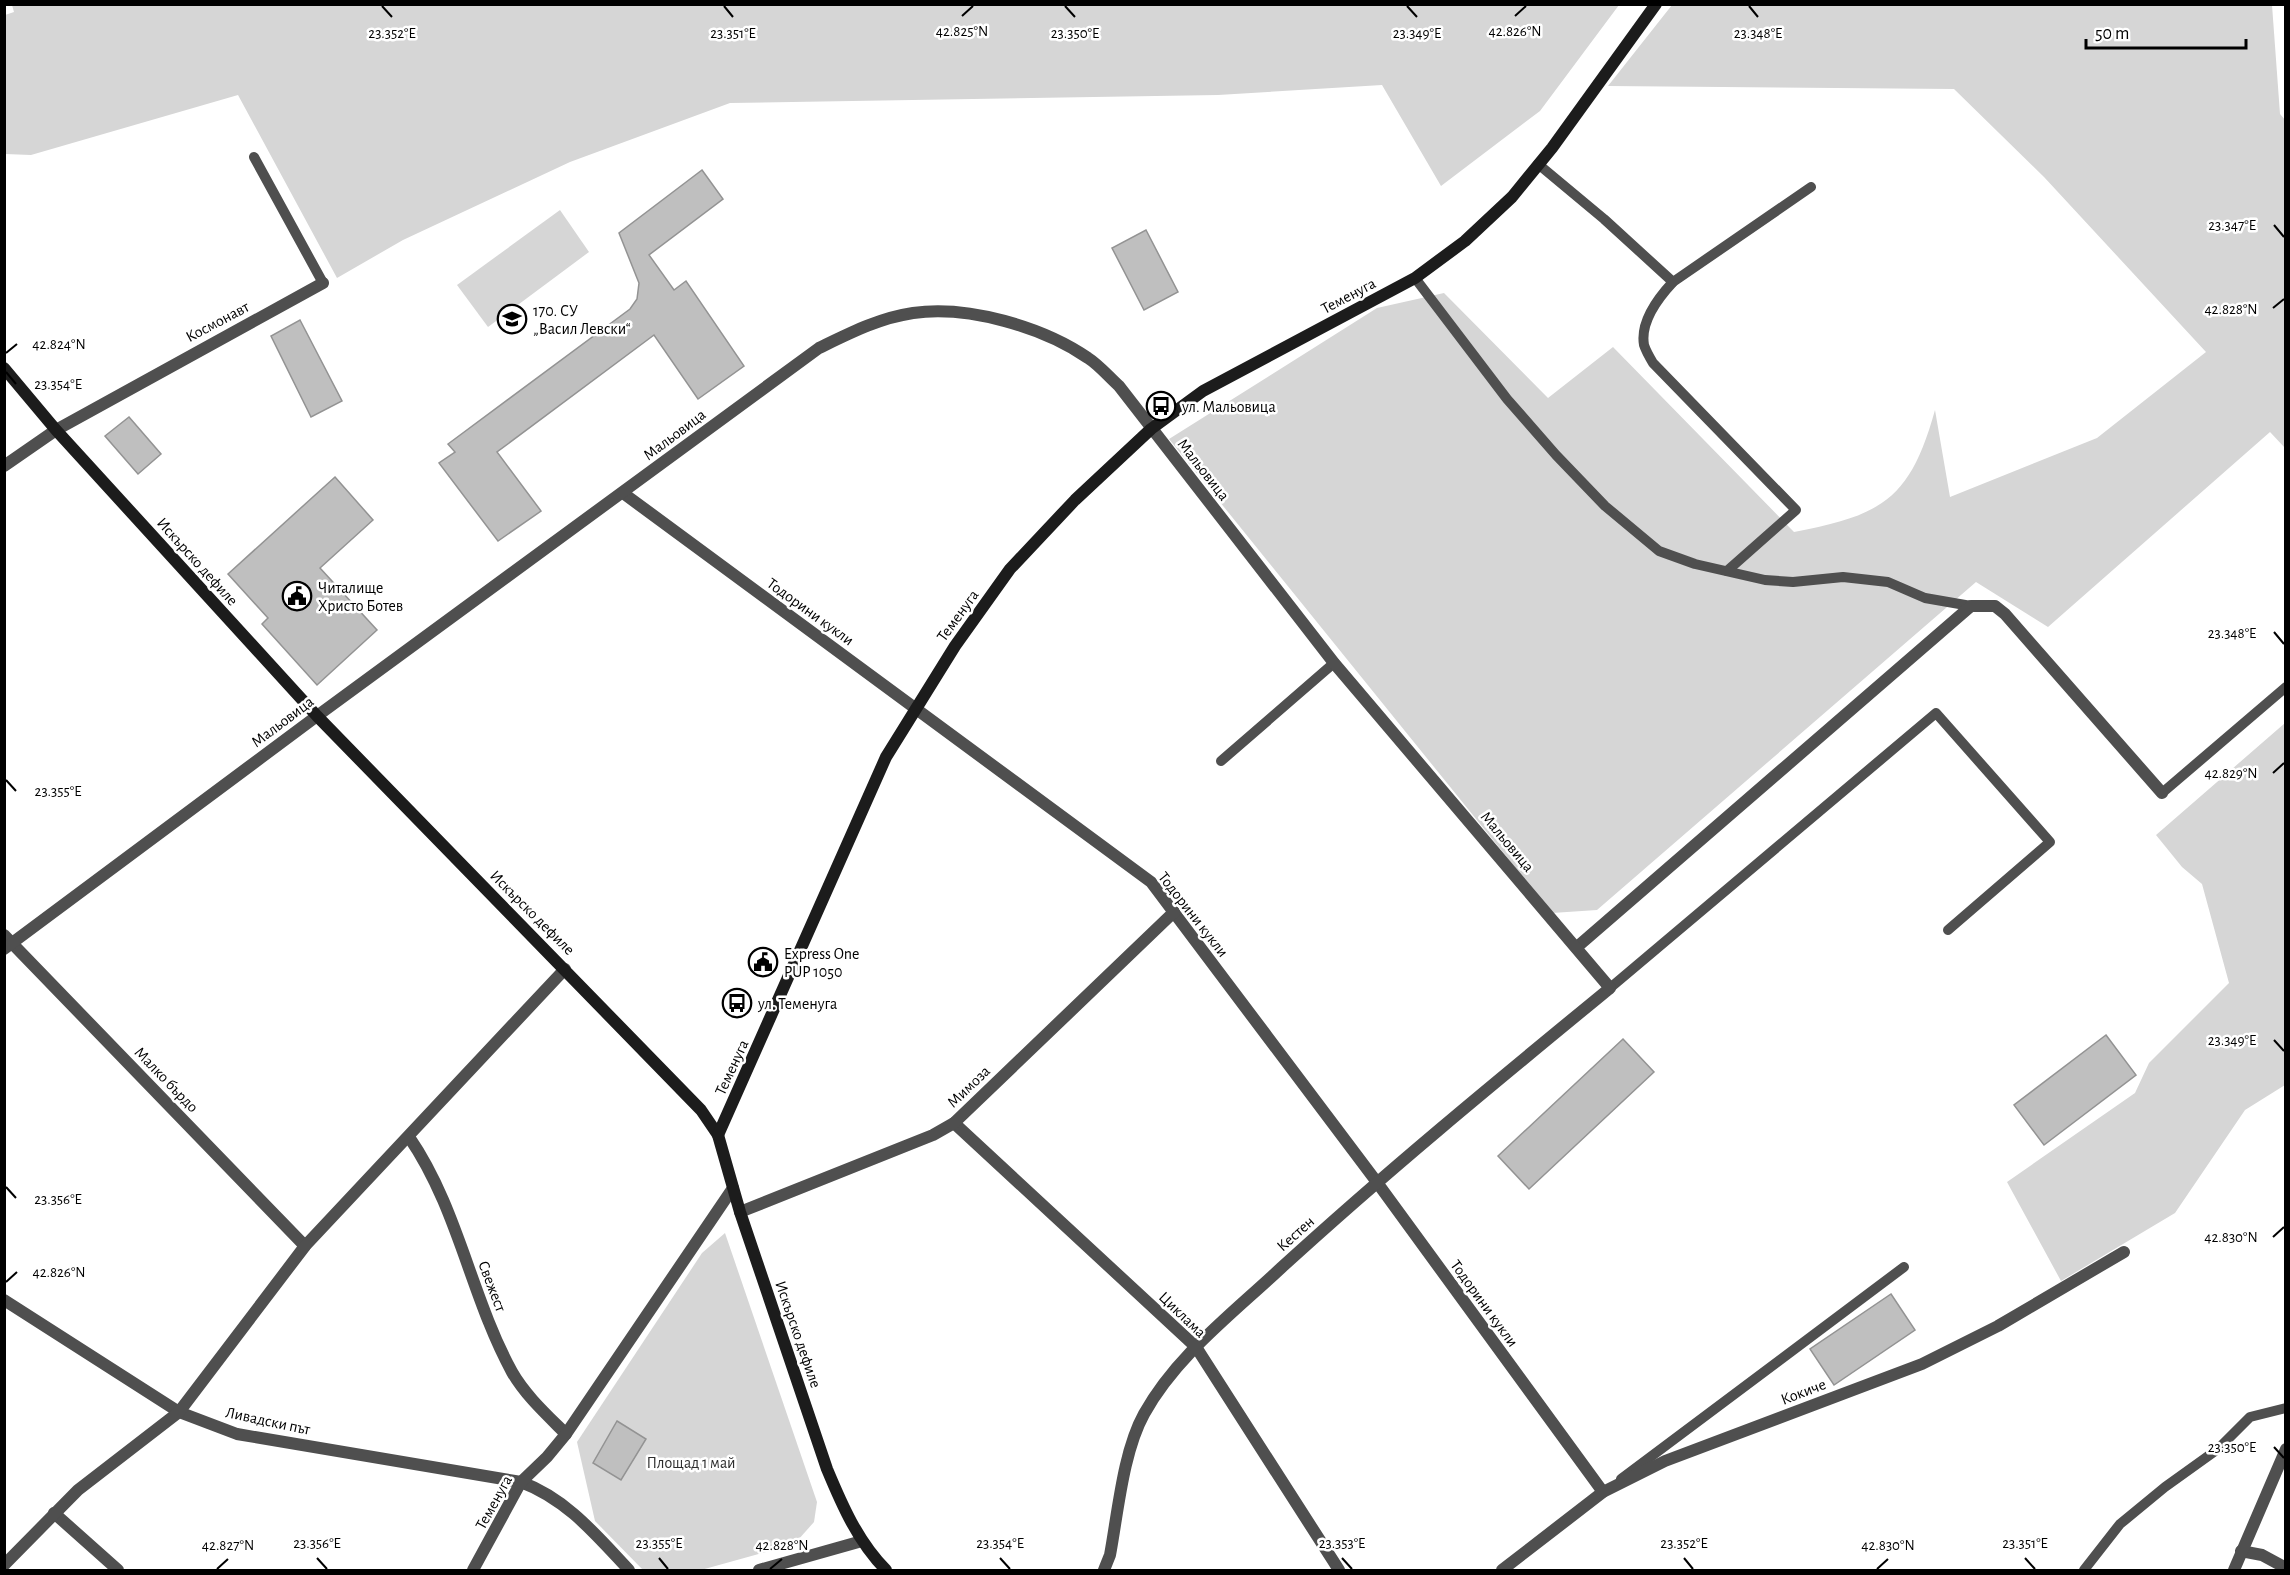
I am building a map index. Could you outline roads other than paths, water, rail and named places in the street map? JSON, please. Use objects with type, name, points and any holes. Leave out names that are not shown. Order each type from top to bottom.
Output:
[{"type":"main road","name":"Теменуга","points":[[718,1135],[886,757],[915,707],[1010,569],[1075,500],[1151,429],[1203,391],[1414,278],[1465,241],[1512,197],[1539,164],[1656,4]]},
{"type":"main road","name":"Искърско дефиле","points":[[4,368],[57,430],[316,716],[680,1087],[718,1135],[740,1212],[827,1469],[843,1507],[862,1541],[886,1570]]},
{"type":"street","name":"Космонавт","points":[[4,466],[57,430],[323,283]]},
{"type":"street","name":"Мальовица","points":[[7,942],[623,494],[819,348],[864,325],[915,313],[970,313],[1011,323],[1053,339],[1089,358],[1119,386],[1334,663],[1577,946],[1610,988]]},
{"type":"street","name":"Тодорини кукли","points":[[623,494],[1119,855],[1151,882],[1376,1181],[1603,1492]]},
{"type":"street","points":[[1577,946],[1971,606],[1983,604],[1995,606],[2005,614],[2162,793]]},
{"type":"street","name":"Мимоза","points":[[740,1212],[933,1136],[954,1123],[1174,912]]},
{"type":"street","name":"Малко бърдо","points":[[7,942],[305,1246]]},
{"type":"street","points":[[4,1565],[78,1490],[179,1412],[305,1246],[566,969]]},
{"type":"street","name":"Кестен","points":[[1104,1570],[1110,1555],[1132,1445],[1143,1416],[1161,1386],[1196,1347],[1376,1181],[1610,988]]},
{"type":"street","name":"Циклама","points":[[954,1123],[1196,1347],[1339,1570]]},
{"type":"street","name":"Свежест","points":[[409,1137],[427,1163],[439,1190],[499,1345],[513,1374],[566,1434]]},
{"type":"street","name":"Теменуга","points":[[473,1570],[506,1515],[521,1482],[547,1457],[566,1434],[733,1188]]},
{"type":"street","name":"Кокиче","points":[[1502,1570],[1603,1492],[1665,1461],[1922,1364],[1998,1326],[2124,1252]]},
{"type":"street","name":"Ливадски път","points":[[4,1300],[179,1412],[237,1434],[521,1482],[545,1491],[566,1506],[629,1570]]},
{"type":"street","points":[[2234,1570],[2286,1449]]},
{"type":"street","points":[[54,1513],[118,1570]]},
{"type":"street","points":[[759,1570],[862,1541]]},
{"type":"street","points":[[2241,1551],[2262,1555],[2286,1568]]},
{"type":"street","points":[[613,1553],[619,1570]]},
{"type":"lane","name":"Космонавт","points":[[254,157],[323,283]]},
{"type":"lane","points":[[1539,164],[1673,282]]},
{"type":"lane","points":[[1727,571],[1796,510],[1653,363],[1644,345],[1647,326],[1655,301],[1673,282],[1811,187]]},
{"type":"lane","points":[[1414,278],[1507,399],[1556,455],[1605,506],[1659,551],[1765,580],[1793,582],[1843,577],[1888,582],[1925,598],[1971,606]]},
{"type":"lane","points":[[1221,761],[1334,663]]},
{"type":"lane","points":[[2162,793],[2286,687]]},
{"type":"lane","points":[[1610,988],[1936,713],[2050,842],[1948,930]]},
{"type":"lane","points":[[1603,1492],[1904,1267]]},
{"type":"lane","points":[[2084,1570],[2120,1524],[2165,1487],[2218,1449],[2250,1418],[2286,1408]]},
{"type":"place","name":"170. СУ „Васил Левски“","points":[[512,319]]},
{"type":"place","name":"ул. Мальовица","points":[[1161,406]]},
{"type":"place","name":"Читалище Христо Ботев","points":[[297,596]]},
{"type":"place","name":"Express One PUP 1050","points":[[763,962]]},
{"type":"place","name":"ул. Теменуга","points":[[737,1003]]},
{"type":"park label","name":"Площад 1 май","points":[[691,1462]]}]
